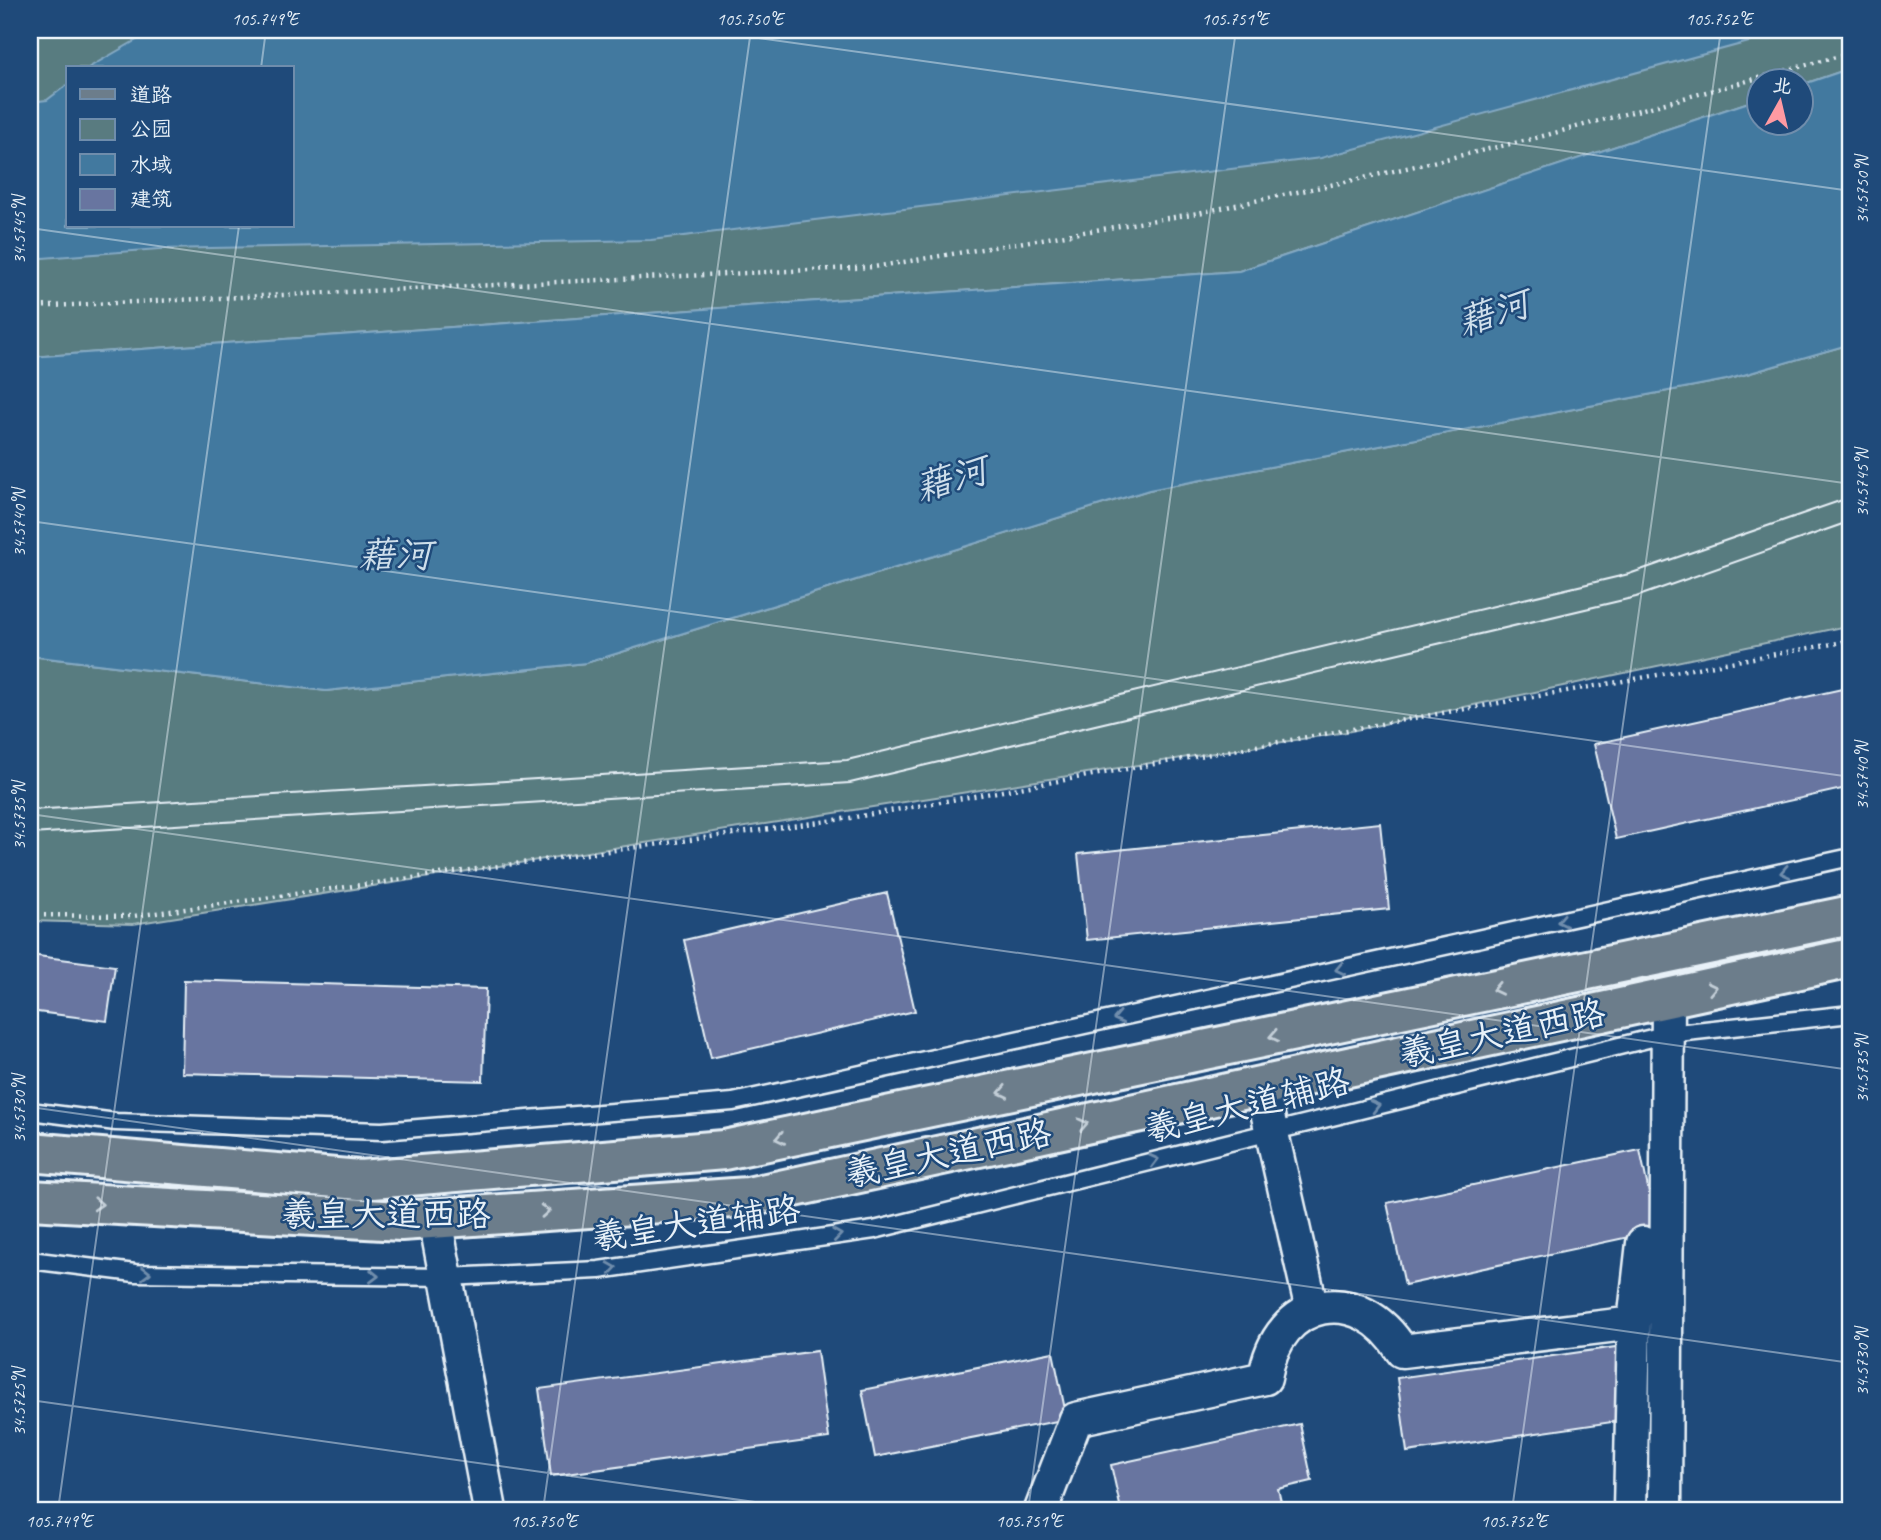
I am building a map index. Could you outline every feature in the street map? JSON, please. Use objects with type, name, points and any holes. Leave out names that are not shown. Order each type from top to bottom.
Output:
[{"type":"main road","name":"羲皇大道西路","points":[[30,1152],[360,1180],[724,1150],[1851,915]]},
{"type":"main road","name":"羲皇大道西路","points":[[30,1200],[401,1221],[748,1197],[1261,1085],[1668,1016],[1851,958]]},
{"type":"street","points":[[1665,1510],[1668,1016]]},
{"type":"street","points":[[1261,1085],[1312,1310]]},
{"type":"street","points":[[435,1219],[490,1510]]},
{"type":"street","points":[[1630,1510],[1634,1324],[1643,1243]]},
{"type":"street","points":[[1041,1510],[1076,1419],[1265,1378],[1268,1357],[1278,1337],[1293,1321],[1312,1310],[1344,1308],[1375,1318],[1391,1333],[1402,1351],[1634,1324]]},
{"type":"lane","points":[[30,1111],[116,1122],[382,1130],[733,1102],[1851,857]]},
{"type":"lane","name":"羲皇大道辅路","points":[[30,1260],[135,1273],[446,1277],[599,1270],[874,1230],[1272,1131],[1668,1016],[1851,1014]]},
{"type":"path","points":[[30,307],[874,267],[1157,220],[1359,179],[1532,139],[1851,52]]},
{"type":"path","points":[[30,915],[134,916],[850,818],[1838,643],[1851,638]]},
{"type":"green space","points":[[30,30],[1851,30],[1851,68],[1814,81],[1814,66],[1744,66],[1744,104],[1239,271],[30,357]]},
{"type":"green space","points":[[1851,344],[1851,625],[1346,732],[133,924],[30,921],[30,656],[326,691],[586,663],[1149,490],[1726,380]]},
{"type":"water","points":[[154,30],[1793,30],[1321,158],[651,240],[159,249],[30,259],[30,102],[47,100],[66,86],[66,228],[294,228],[294,66],[91,66]]},
{"type":"water","name":"藉河","points":[[1851,68],[1851,344],[1726,380],[1149,490],[586,663],[326,691],[30,656],[30,357],[1239,271],[1744,104],[1744,136],[1814,136],[1814,81]]},
{"type":"building","points":[[1851,687],[1851,787],[1616,839],[1594,744]]},
{"type":"building","points":[[1380,823],[1389,909],[1087,940],[1078,854]]},
{"type":"building","points":[[887,893],[915,1011],[711,1058],[684,940]]},
{"type":"building","points":[[30,955],[115,966],[107,1021],[30,1011]]},
{"type":"building","points":[[184,980],[486,989],[483,1081],[182,1073]]},
{"type":"building","points":[[1640,1150],[1657,1231],[1405,1285],[1387,1203]]},
{"type":"building","points":[[1616,1347],[1626,1420],[1407,1452],[1397,1378]]},
{"type":"building","points":[[817,1351],[829,1438],[551,1476],[539,1389]]},
{"type":"building","points":[[1053,1352],[1067,1419],[875,1457],[862,1390]]},
{"type":"building","points":[[1300,1424],[1312,1481],[1278,1489],[1283,1510],[1121,1510],[1111,1465]]},
{"type":"tram line","points":[[30,810],[847,760],[1629,574],[1851,497]]},
{"type":"tram line","points":[[30,834],[850,783],[1636,597],[1851,521]]}]
